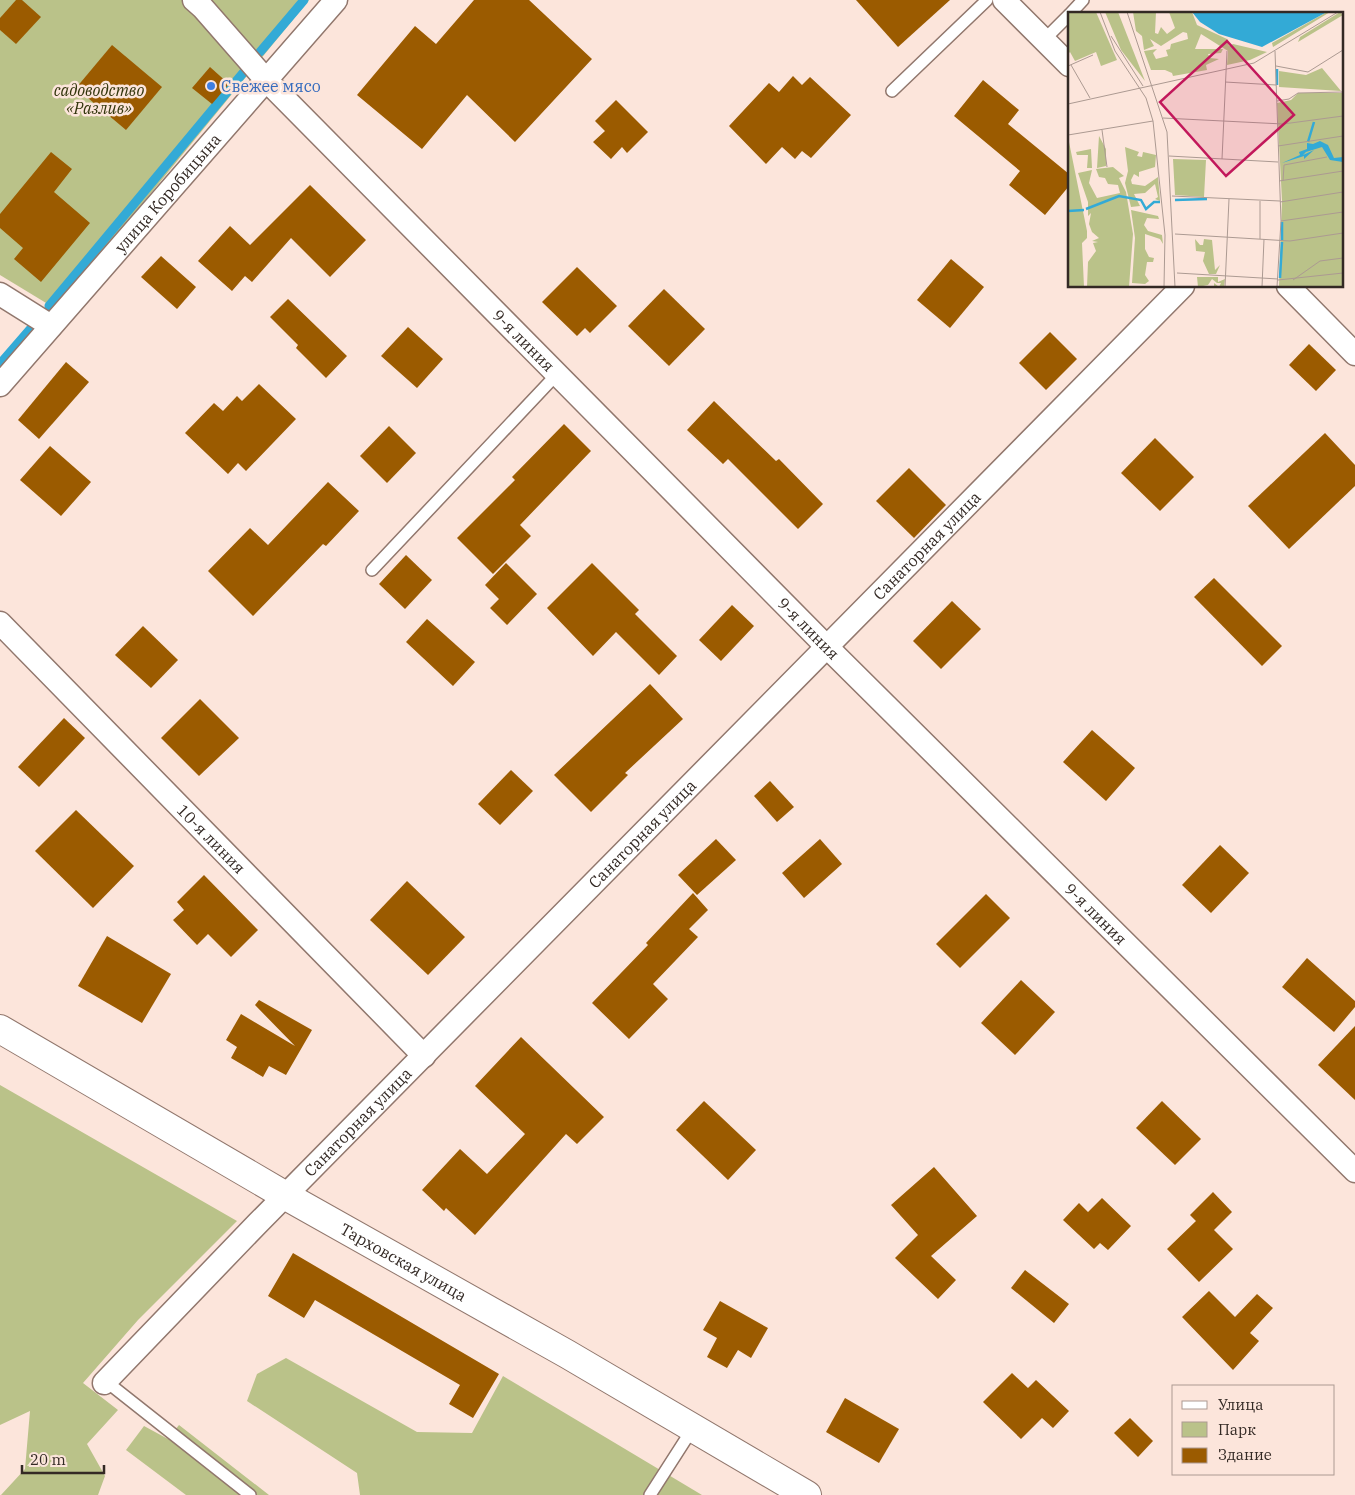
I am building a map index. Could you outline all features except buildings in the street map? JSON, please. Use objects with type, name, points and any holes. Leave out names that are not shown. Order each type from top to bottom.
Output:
[{"type":"street","name":"9-я линия","points":[[194,0],[266,80],[827,647],[1355,1171]]},
{"type":"street","name":"улица Коробицына","points":[[0,385],[336,0]]},
{"type":"street","points":[[1004,0],[1068,64]]},
{"type":"street","name":"Санаторная улица","points":[[104,1383],[1181,288]]},
{"type":"street","points":[[1290,288],[1355,354]]},
{"type":"street","points":[[0,294],[51,326]]},
{"type":"street","name":"10-я линия","points":[[0,623],[424,1056]]},
{"type":"street","name":"Тарховская улица","points":[[0,1029],[286,1196],[567,1354],[807,1495]]},
{"type":"lane","points":[[892,91],[987,0]]},
{"type":"lane","points":[[1071,12],[1083,0]]},
{"type":"lane","points":[[1044,40],[1068,15]]},
{"type":"lane","points":[[372,570],[558,374]]},
{"type":"lane","points":[[104,1383],[112,1386],[250,1495]]},
{"type":"lane","points":[[650,1495],[693,1428]]},
{"type":"green space","name":"садоводство «Разлив»","points":[[0,0],[309,0],[56,309],[0,275]]},
{"type":"green space","points":[[0,1085],[237,1221],[138,1320],[83,1383],[118,1410],[87,1444],[105,1476],[98,1495],[1,1495],[25,1469],[30,1411],[0,1425]]},
{"type":"green space","points":[[286,1358],[417,1432],[472,1433],[503,1376],[702,1495],[360,1495],[357,1473],[247,1401],[257,1374]]},
{"type":"green space","points":[[179,1425],[269,1495],[186,1495],[126,1450],[144,1426],[168,1439]]},
{"type":"waterway","points":[[260,52],[304,0]]},
{"type":"waterway","points":[[49,306],[243,73]]},
{"type":"waterway","points":[[0,364],[32,327]]},
{"type":"place","name":"Свежее мясо","points":[[211,86]]}]
